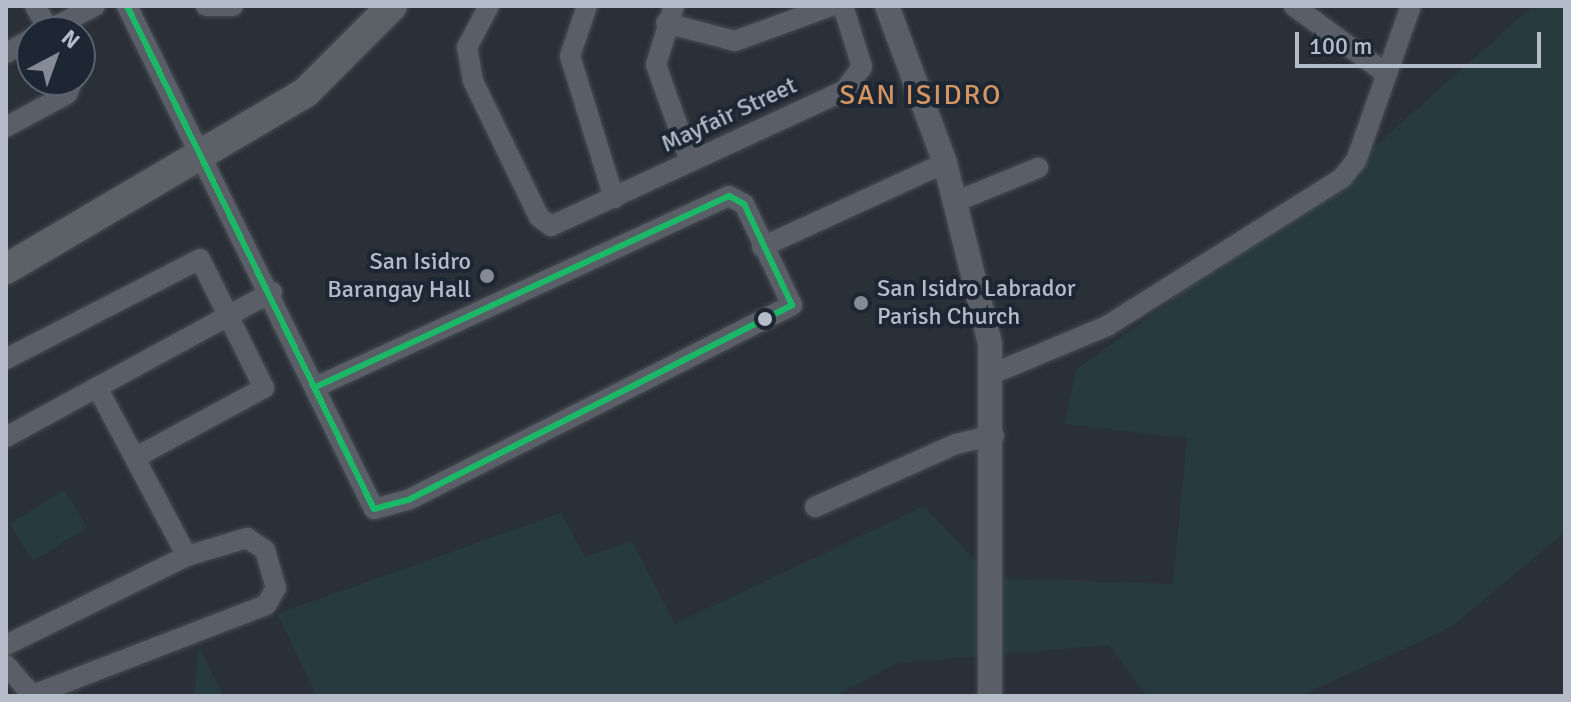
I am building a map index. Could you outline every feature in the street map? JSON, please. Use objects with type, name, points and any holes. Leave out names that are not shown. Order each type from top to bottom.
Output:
[{"type":"main road","points":[[6,269],[207,156],[305,93],[392,6]]},
{"type":"street","points":[[76,16],[95,6]]},
{"type":"street","points":[[127,6],[207,156],[272,292],[365,502],[385,510],[784,314],[792,305],[744,204],[729,196],[315,387]]},
{"type":"street","points":[[206,6],[233,6]]},
{"type":"street","name":"Mayfair Street","points":[[489,6],[467,47],[473,81],[539,217],[551,226],[845,90],[862,67],[843,6]]},
{"type":"street","points":[[587,6],[570,56],[614,198]]},
{"type":"street","points":[[690,160],[656,65],[670,14],[735,41],[831,6]]},
{"type":"street","points":[[887,6],[945,163],[992,374],[990,696]]},
{"type":"street","points":[[1294,6],[1384,72]]},
{"type":"street","points":[[992,374],[1107,326],[1342,178],[1356,161],[1384,72],[1411,6]]},
{"type":"street","points":[[6,127],[63,96]]},
{"type":"street","points":[[762,247],[945,163]]},
{"type":"street","points":[[955,202],[1038,168]]},
{"type":"street","points":[[6,359],[191,259],[208,266],[226,319],[264,388],[138,456]]},
{"type":"street","points":[[6,437],[272,292]]},
{"type":"street","points":[[97,387],[138,456],[187,556]]},
{"type":"street","points":[[815,507],[956,444],[994,435]]},
{"type":"street","points":[[6,645],[187,556],[247,538],[258,542],[274,597],[31,696],[6,665]]},
{"type":"green space","points":[[1533,6],[1565,6],[1565,532],[1451,627],[1300,696],[1147,696],[1109,645],[896,663],[836,696],[317,696],[277,614],[561,513],[585,557],[632,541],[675,624],[924,506],[992,578],[1173,584],[1187,438],[1064,424],[1076,370],[1346,172]]},
{"type":"green space","points":[[64,490],[87,527],[33,561],[10,524]]},
{"type":"green space","points":[[199,646],[223,696],[194,696]]},
{"type":"transit line","points":[[127,6],[374,509],[408,500],[792,305],[744,204],[729,196],[315,387]]},
{"type":"place","name":"San Isidro Barangay Hall","points":[[487,276]]},
{"type":"place","name":"San Isidro Labrador Parish Church","points":[[861,303]]},
{"type":"district","name":"SAN ISIDRO","points":[[921,95]]}]
